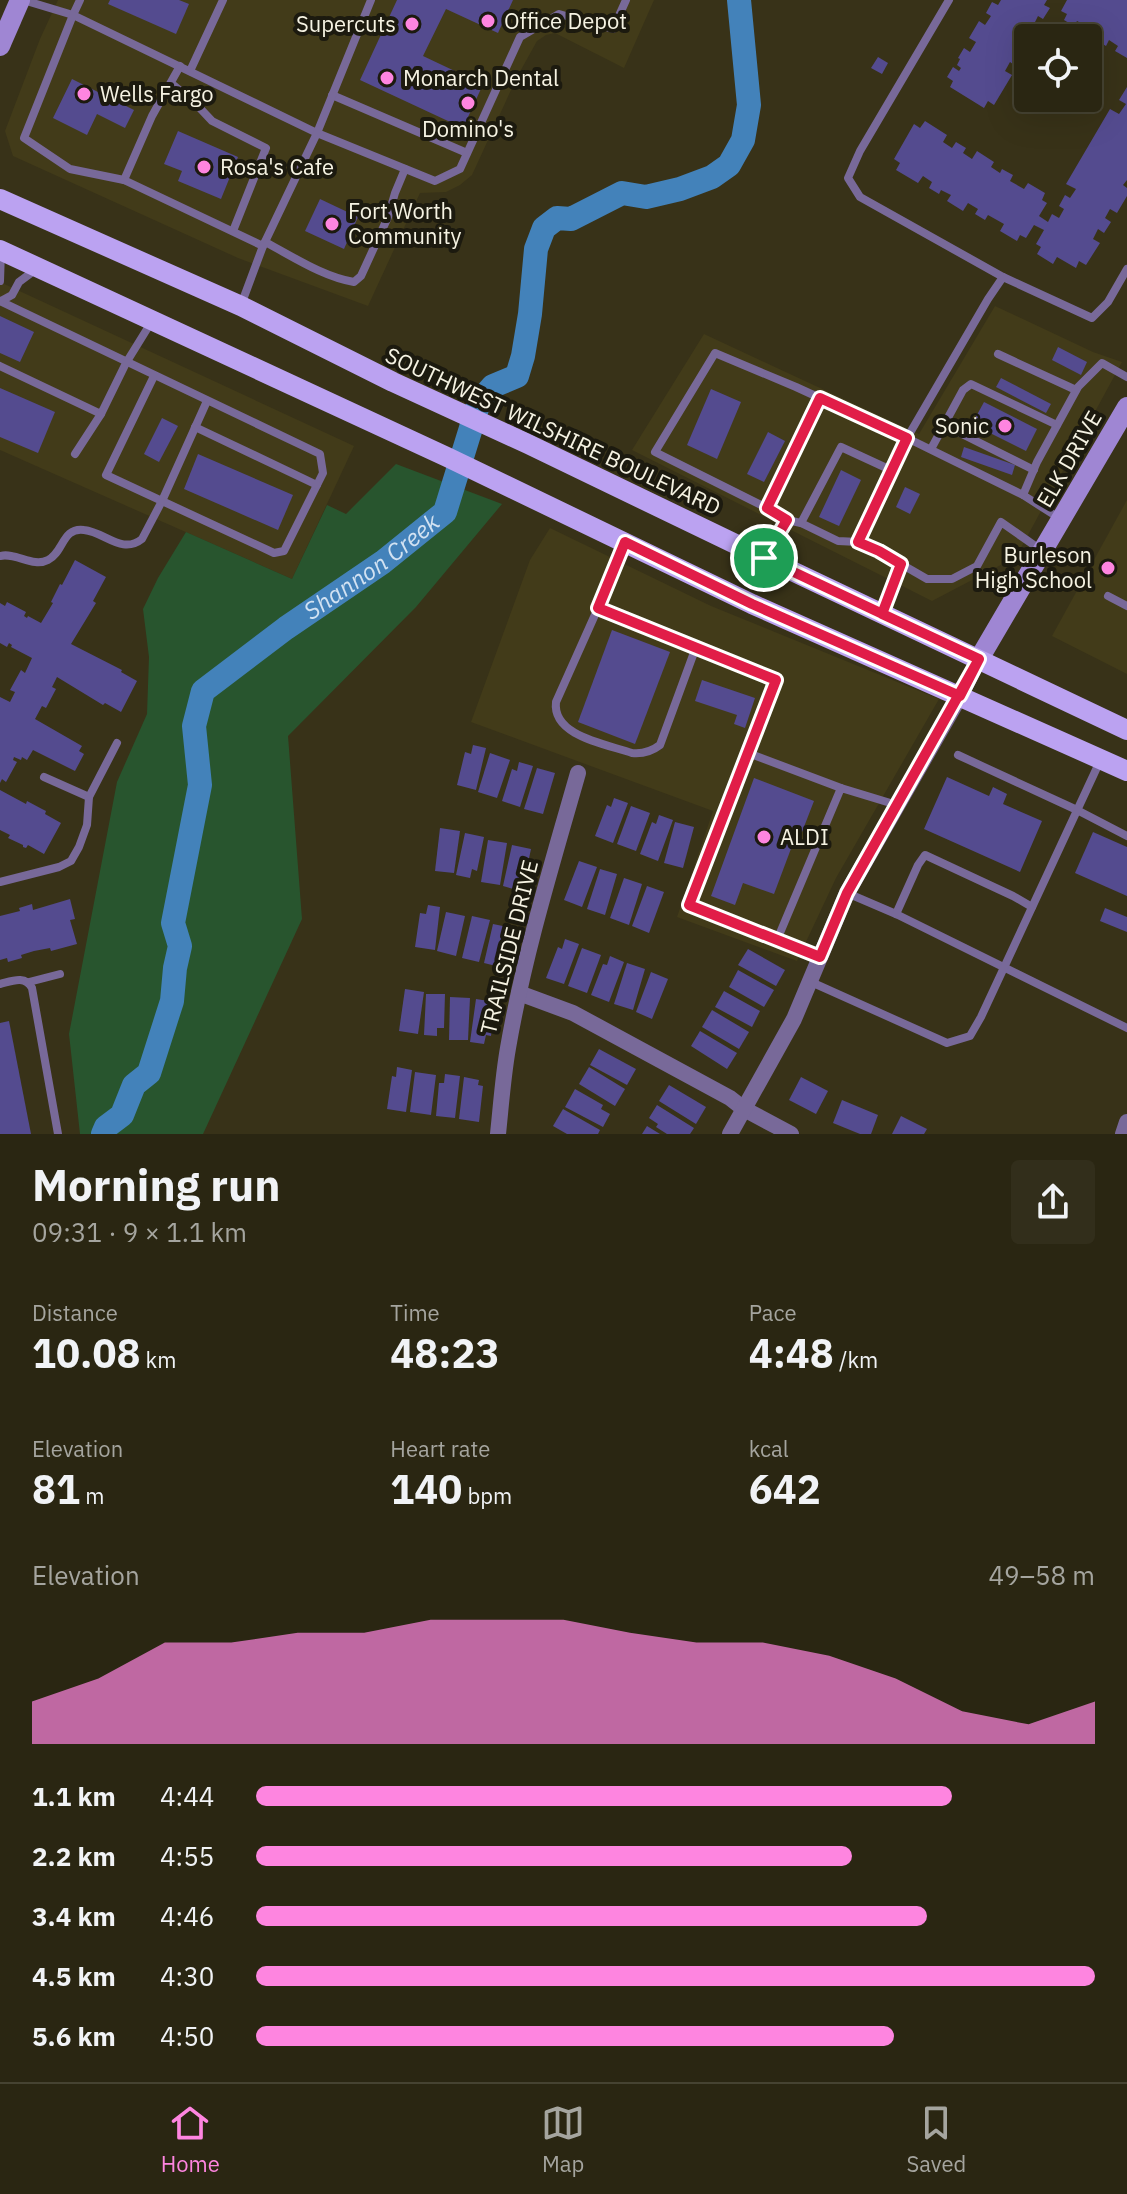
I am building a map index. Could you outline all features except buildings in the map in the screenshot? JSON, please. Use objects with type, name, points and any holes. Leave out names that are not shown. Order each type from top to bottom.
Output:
[{"type":"main road","name":"SOUTHWEST WILSHIRE BOULEVARD","points":[[0,199],[241,306],[393,382],[1127,730]]},
{"type":"main road","points":[[1,250],[447,457],[752,604],[1127,771]]},
{"type":"street","points":[[0,46],[22,0]]},
{"type":"street","name":"ELK DRIVE","points":[[979,659],[1127,407]]},
{"type":"street","points":[[730,1134],[794,1019],[847,893],[979,659]]},
{"type":"street","name":"TRAILSIDE DRIVE","points":[[498,1134],[507,1049],[519,993],[538,911],[578,773]]},
{"type":"street","points":[[519,993],[573,1013],[791,1134]]},
{"type":"street","points":[[1123,1134],[1127,1122]]},
{"type":"lane","points":[[22,0],[73,15],[317,133],[435,181],[460,169],[520,37],[559,14],[613,29],[626,0]]},
{"type":"lane","points":[[80,0],[24,138],[70,169],[124,180],[233,231],[354,282],[361,276],[388,217],[405,169]]},
{"type":"lane","points":[[190,71],[223,0]]},
{"type":"lane","points":[[241,306],[264,244],[317,133],[371,0]]},
{"type":"lane","points":[[949,0],[860,151],[848,178],[860,197],[1003,277],[1092,318],[1108,302],[1127,269]]},
{"type":"lane","points":[[124,180],[152,116],[180,66]]},
{"type":"lane","points":[[171,83],[212,121],[266,148],[233,231]]},
{"type":"lane","points":[[332,95],[467,153]]},
{"type":"lane","points":[[0,281],[1,250]]},
{"type":"lane","points":[[0,299],[12,295],[19,282],[39,267]]},
{"type":"lane","points":[[858,542],[907,438],[1003,277]]},
{"type":"lane","points":[[0,299],[126,363],[154,376],[320,454],[323,473],[284,551],[274,553],[106,475],[154,376]]},
{"type":"lane","points":[[75,454],[153,320]]},
{"type":"lane","points":[[1043,550],[1001,522],[977,566],[952,579],[927,579],[858,542],[838,541],[801,523],[787,520],[655,452],[715,353],[931,449],[1023,495],[1061,519]]},
{"type":"lane","points":[[998,354],[1076,390]]},
{"type":"lane","points":[[1023,495],[1076,390],[1102,363],[1127,377]]},
{"type":"lane","points":[[0,366],[101,414]]},
{"type":"lane","points":[[931,449],[963,390],[971,384],[1057,425]]},
{"type":"lane","points":[[767,508],[820,398]]},
{"type":"lane","points":[[0,556],[10,554],[39,563],[46,561],[52,558],[68,534],[81,529],[115,543],[131,545],[142,539],[207,401]]},
{"type":"lane","points":[[944,425],[1034,470]]},
{"type":"lane","points":[[195,427],[317,485]]},
{"type":"lane","points":[[801,523],[841,447],[893,471]]},
{"type":"lane","points":[[764,558],[787,520]]},
{"type":"lane","points":[[625,542],[556,702],[558,719],[572,732],[632,753],[641,754],[655,749],[660,745],[696,647]]},
{"type":"lane","points":[[882,614],[901,564]]},
{"type":"lane","points":[[1108,596],[1127,606]]},
{"type":"lane","points":[[598,608],[776,680],[689,905],[820,957]]},
{"type":"lane","points":[[0,882],[71,861],[87,825],[89,797],[117,743]]},
{"type":"lane","points":[[748,753],[841,788],[897,805]]},
{"type":"lane","points":[[958,755],[1127,836]]},
{"type":"lane","points":[[811,982],[947,1043],[970,1036],[1101,760]]},
{"type":"lane","points":[[44,777],[89,797]]},
{"type":"lane","points":[[777,940],[841,788]]},
{"type":"lane","points":[[896,914],[925,855],[1032,907]]},
{"type":"lane","points":[[847,893],[1127,1028]]},
{"type":"lane","points":[[0,984],[29,982],[60,974]]},
{"type":"lane","points":[[29,982],[58,1134]]},
{"type":"shaded area","points":[[58,0],[654,0],[624,68],[555,33],[537,41],[472,175],[446,192],[420,193],[368,306],[238,258],[13,156],[5,131]]},
{"type":"shaded area","points":[[0,282],[354,446],[292,579],[0,450]]},
{"type":"shaded area","points":[[995,306],[1093,352],[1122,362],[1016,557],[932,601],[632,450],[704,334],[919,434]]},
{"type":"shaded area","name":"Burleson High School","points":[[1127,500],[1127,674],[1052,636]]},
{"type":"shaded area","points":[[550,528],[711,606],[939,699],[836,878],[797,961],[677,917],[713,811],[471,722],[530,560]]},
{"type":"green space","points":[[396,464],[502,504],[416,607],[288,736],[302,919],[203,1134],[80,1134],[69,1034],[117,782],[147,714],[149,657],[143,609],[186,532],[292,579],[327,505],[346,514]]},
{"type":"waterway","name":"Shannon Creek","points":[[103,1134],[106,1127],[122,1115],[134,1085],[149,1073],[172,1001],[180,946],[173,923],[200,785],[194,726],[203,691],[286,628],[383,562],[445,512],[479,402],[493,386],[517,376],[530,314],[536,249],[544,228],[557,218],[571,219],[622,193],[646,197],[680,189],[712,177],[729,165],[743,140],[749,105],[739,0]]},
{"type":"place","name":"Office Depot","points":[[488,21]]},
{"type":"place","name":"Supercuts","points":[[412,24]]},
{"type":"place","name":"Monarch Dental","points":[[387,78]]},
{"type":"place","name":"Wells Fargo","points":[[84,94]]},
{"type":"place","name":"Domino's","points":[[468,103]]},
{"type":"place","name":"Rosa's Cafe","points":[[204,167]]},
{"type":"place","name":"Fort Worth Community","points":[[332,224]]},
{"type":"place","name":"Sonic","points":[[1005,426]]},
{"type":"place","name":"Burleson High School","points":[[1108,568]]},
{"type":"place","name":"ALDI","points":[[764,837]]},
{"type":"route","points":[[764,558],[787,520],[767,508],[820,398],[907,438],[858,542],[901,564],[882,614],[979,659],[960,696],[752,604],[625,542],[598,608],[776,680],[689,905],[820,957],[847,893],[960,696],[979,659],[860,604],[764,558]]}]
